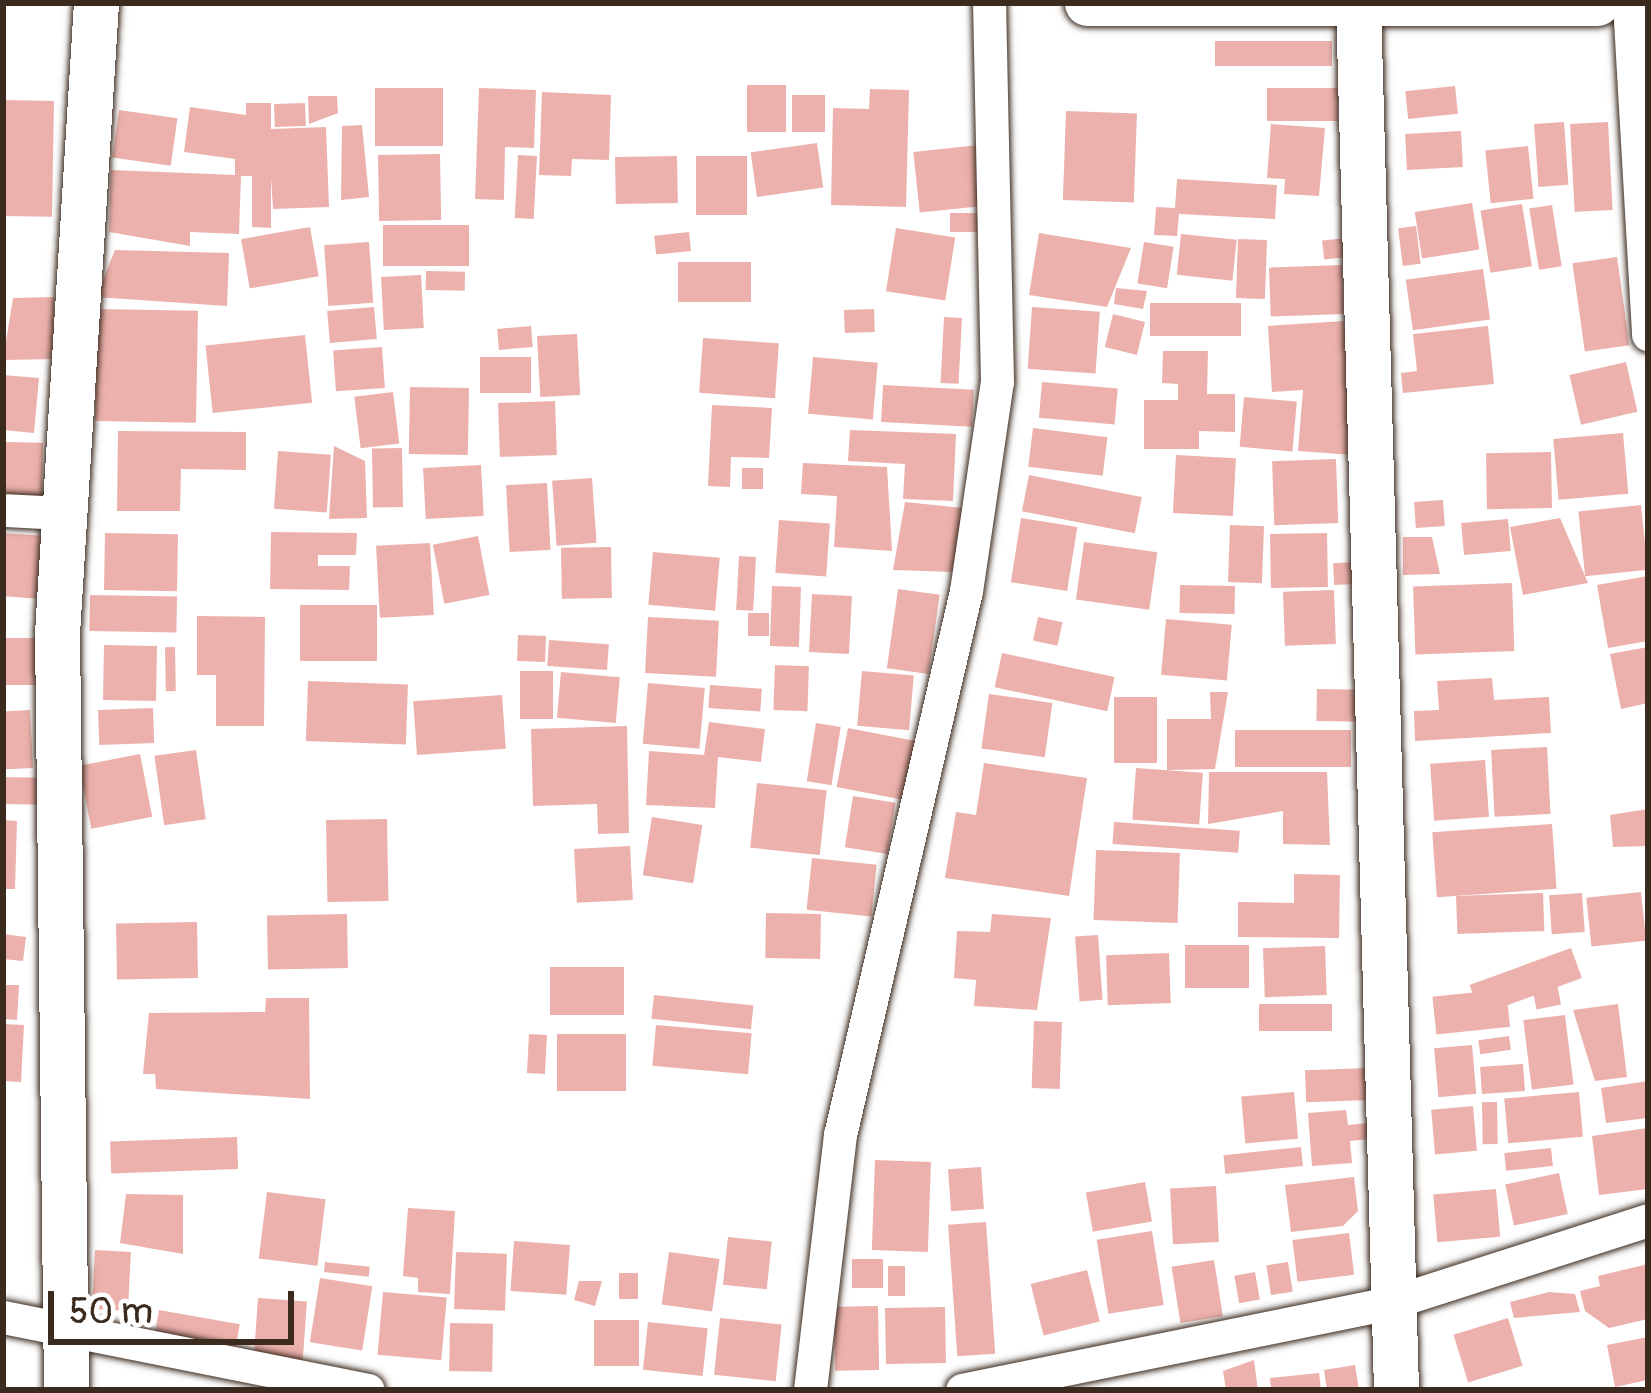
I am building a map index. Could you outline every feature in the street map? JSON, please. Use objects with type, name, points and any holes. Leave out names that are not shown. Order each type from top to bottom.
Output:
[{"type":"street","points":[[66,1390],[60,513],[96,3]]},
{"type":"street","points":[[810,1390],[840,1135],[966,591],[997,382],[989,3]]},
{"type":"street","points":[[1087,3],[1597,3]]},
{"type":"street","points":[[1630,3],[1648,334]]},
{"type":"street","points":[[1358,6],[1396,1390]]},
{"type":"street","points":[[3,510],[60,513]]},
{"type":"street","points":[[962,1390],[1393,1302],[1648,1220]]},
{"type":"street","points":[[3,1317],[368,1390]]},
{"type":"building","points":[[1215,41],[1332,41],[1332,66],[1215,66]]},
{"type":"building","points":[[747,85],[786,85],[786,132],[747,132]]},
{"type":"building","points":[[1455,86],[1458,114],[1408,119],[1405,91]]},
{"type":"building","points":[[375,88],[443,88],[443,146],[375,146]]},
{"type":"building","points":[[479,88],[536,90],[534,148],[505,147],[504,200],[475,199]]},
{"type":"building","points":[[1267,88],[1338,88],[1338,121],[1267,121]]},
{"type":"building","points":[[870,89],[909,90],[906,207],[831,205],[833,108],[869,109]]},
{"type":"building","points":[[542,92],[611,95],[609,160],[572,159],[571,176],[539,175]]},
{"type":"building","points":[[792,95],[825,95],[825,132],[792,132]]},
{"type":"building","points":[[308,96],[337,96],[338,113],[309,124]]},
{"type":"building","points":[[3,100],[54,101],[52,217],[3,216]]},
{"type":"building","points":[[246,103],[271,103],[271,129],[326,127],[329,207],[273,209],[271,177],[271,228],[252,227],[252,176],[241,176],[239,234],[190,232],[190,246],[109,232],[111,170],[235,175],[235,159],[184,152],[190,107],[246,115]]},
{"type":"building","points":[[305,103],[306,126],[275,127],[274,104]]},
{"type":"building","points":[[119,110],[177,118],[171,166],[112,158]]},
{"type":"building","points":[[1066,111],[1137,113],[1134,202],[1063,200]]},
{"type":"building","points":[[1564,122],[1568,185],[1538,187],[1534,124]]},
{"type":"building","points":[[1608,122],[1613,210],[1575,212],[1570,124]]},
{"type":"building","points":[[1271,124],[1325,128],[1319,196],[1284,194],[1285,179],[1267,178]]},
{"type":"building","points":[[362,125],[369,197],[341,200],[342,126]]},
{"type":"building","points":[[1461,131],[1463,167],[1407,170],[1405,134]]},
{"type":"building","points":[[817,143],[823,188],[757,197],[751,152]]},
{"type":"building","points":[[979,145],[985,206],[920,213],[913,152]]},
{"type":"building","points":[[1528,146],[1534,199],[1491,203],[1485,150]]},
{"type":"building","points":[[440,154],[441,220],[379,221],[378,155]]},
{"type":"building","points":[[518,155],[537,156],[534,219],[515,218]]},
{"type":"building","points":[[677,156],[678,203],[616,204],[615,157]]},
{"type":"building","points":[[696,156],[747,156],[747,215],[696,215]]},
{"type":"building","points":[[1177,179],[1277,185],[1275,219],[1179,214],[1177,236],[1154,235],[1156,207],[1175,208]]},
{"type":"building","points":[[1472,203],[1479,249],[1422,258],[1415,212]]},
{"type":"building","points":[[1522,204],[1532,266],[1490,273],[1481,211]]},
{"type":"building","points":[[1552,205],[1562,266],[1539,270],[1529,209]]},
{"type":"building","points":[[950,213],[980,213],[980,232],[950,232]]},
{"type":"building","points":[[383,225],[469,225],[469,266],[383,266]]},
{"type":"building","points":[[1416,226],[1421,264],[1403,266],[1398,228]]},
{"type":"building","points":[[310,227],[319,276],[250,288],[241,239]]},
{"type":"building","points":[[896,228],[955,237],[945,301],[886,291]]},
{"type":"building","points":[[689,232],[691,251],[656,255],[654,236]]},
{"type":"building","points":[[1039,233],[1131,248],[1107,307],[1029,295]]},
{"type":"building","points":[[1181,234],[1237,240],[1232,281],[1177,275]]},
{"type":"building","points":[[1347,238],[1349,257],[1324,260],[1322,241]]},
{"type":"building","points":[[1238,239],[1267,240],[1265,299],[1236,298]]},
{"type":"building","points":[[369,242],[373,303],[328,306],[324,245]]},
{"type":"building","points":[[1144,242],[1174,247],[1167,288],[1137,283]]},
{"type":"building","points":[[115,250],[229,253],[227,306],[96,297]]},
{"type":"building","points":[[1617,257],[1629,345],[1585,351],[1572,263]]},
{"type":"building","points":[[678,262],[751,262],[751,302],[678,302]]},
{"type":"building","points":[[1342,265],[1344,314],[1271,317],[1269,268]]},
{"type":"building","points":[[1483,269],[1490,320],[1413,330],[1406,280]]},
{"type":"building","points":[[426,271],[465,272],[465,291],[426,290]]},
{"type":"building","points":[[421,275],[424,328],[384,330],[381,277]]},
{"type":"building","points":[[1116,288],[1147,291],[1143,309],[1114,304]]},
{"type":"building","points":[[54,297],[54,359],[3,360],[13,298]]},
{"type":"building","points":[[1150,303],[1241,303],[1241,336],[1150,336]]},
{"type":"building","points":[[374,307],[377,339],[330,343],[327,311]]},
{"type":"building","points":[[1032,307],[1100,312],[1096,374],[1028,369]]},
{"type":"building","points":[[97,309],[198,311],[196,423],[95,421]]},
{"type":"building","points":[[874,309],[875,332],[845,333],[844,310]]},
{"type":"building","points":[[1113,314],[1145,322],[1137,355],[1105,347]]},
{"type":"building","points":[[944,317],[962,318],[959,384],[941,383]]},
{"type":"building","points":[[1344,321],[1353,455],[1298,451],[1303,390],[1272,392],[1268,326]]},
{"type":"building","points":[[531,326],[533,347],[499,350],[497,329]]},
{"type":"building","points":[[1488,326],[1494,384],[1403,393],[1401,373],[1417,371],[1413,334]]},
{"type":"building","points":[[577,334],[580,395],[540,397],[537,336]]},
{"type":"building","points":[[305,335],[312,403],[213,413],[206,345]]},
{"type":"building","points":[[703,338],[779,343],[775,398],[699,393]]},
{"type":"building","points":[[382,347],[385,388],[336,391],[333,350]]},
{"type":"building","points":[[1163,351],[1208,351],[1207,394],[1235,394],[1235,432],[1199,431],[1199,449],[1144,449],[1144,400],[1178,400],[1178,384],[1162,383]]},
{"type":"building","points":[[480,357],[531,357],[531,393],[480,393]]},
{"type":"building","points":[[813,357],[878,363],[873,419],[808,414]]},
{"type":"building","points":[[1626,362],[1637,412],[1581,425],[1569,375]]},
{"type":"building","points":[[3,375],[39,378],[34,433],[3,430]]},
{"type":"building","points":[[1042,382],[1118,389],[1115,424],[1039,418]]},
{"type":"building","points":[[883,385],[974,390],[972,427],[881,422]]},
{"type":"building","points":[[410,387],[469,388],[468,455],[409,454]]},
{"type":"building","points":[[393,392],[399,444],[361,448],[354,397]]},
{"type":"building","points":[[1244,397],[1297,402],[1292,451],[1240,447]]},
{"type":"building","points":[[555,401],[557,455],[500,457],[498,403]]},
{"type":"building","points":[[712,405],[772,408],[769,458],[731,457],[730,487],[708,486]]},
{"type":"building","points":[[1033,428],[1107,437],[1103,476],[1028,467]]},
{"type":"building","points":[[850,430],[956,434],[953,501],[903,499],[905,464],[848,461]]},
{"type":"building","points":[[118,431],[246,432],[246,470],[181,469],[180,511],[117,511]]},
{"type":"building","points":[[1623,433],[1628,494],[1559,500],[1553,439]]},
{"type":"building","points":[[3,442],[43,443],[42,504],[3,503]]},
{"type":"building","points":[[334,446],[365,461],[367,518],[329,519]]},
{"type":"building","points":[[402,448],[403,507],[373,508],[372,449]]},
{"type":"building","points":[[278,451],[331,455],[327,513],[274,509]]},
{"type":"building","points":[[1551,452],[1552,508],[1487,509],[1486,453]]},
{"type":"building","points":[[1176,455],[1236,458],[1233,516],[1173,513]]},
{"type":"building","points":[[1336,459],[1338,523],[1274,525],[1272,461]]},
{"type":"building","points":[[803,463],[887,467],[892,551],[834,547],[837,496],[801,494]]},
{"type":"building","points":[[481,465],[484,516],[426,519],[423,468]]},
{"type":"building","points":[[742,468],[763,468],[763,489],[742,489]]},
{"type":"building","points":[[1029,475],[1142,497],[1135,533],[1022,511]]},
{"type":"building","points":[[592,478],[597,543],[557,546],[552,481]]},
{"type":"building","points":[[547,483],[551,550],[510,552],[506,485]]},
{"type":"building","points":[[1443,500],[1445,526],[1416,528],[1414,502]]},
{"type":"building","points":[[905,502],[963,508],[955,572],[893,570]]},
{"type":"building","points":[[1641,505],[1648,570],[1585,576],[1578,512]]},
{"type":"building","points":[[1021,518],[1077,527],[1067,591],[1011,582]]},
{"type":"building","points":[[1560,518],[1588,583],[1523,595],[1510,527]]},
{"type":"building","points":[[1508,519],[1511,551],[1464,555],[1461,523]]},
{"type":"building","points":[[779,520],[830,524],[826,576],[775,573]]},
{"type":"building","points":[[1230,525],[1264,526],[1262,583],[1228,582]]},
{"type":"building","points":[[271,532],[357,533],[356,555],[318,555],[318,566],[350,566],[349,590],[270,589]]},
{"type":"building","points":[[3,533],[43,536],[39,599],[3,596]]},
{"type":"building","points":[[105,533],[178,534],[177,591],[104,590]]},
{"type":"building","points":[[1327,533],[1328,587],[1271,588],[1270,534]]},
{"type":"building","points":[[478,536],[489,595],[444,604],[433,545]]},
{"type":"building","points":[[1403,537],[1432,537],[1440,574],[1403,575]]},
{"type":"building","points":[[1084,542],[1157,552],[1149,610],[1076,599]]},
{"type":"building","points":[[430,543],[434,615],[380,618],[376,546]]},
{"type":"building","points":[[611,547],[612,598],[562,599],[561,548]]},
{"type":"building","points":[[653,552],[720,558],[715,611],[648,605]]},
{"type":"building","points":[[739,556],[756,557],[753,611],[736,610]]},
{"type":"building","points":[[1355,562],[1356,584],[1334,585],[1333,563]]},
{"type":"building","points":[[1648,576],[1648,641],[1608,648],[1597,585]]},
{"type":"building","points":[[1512,583],[1514,651],[1415,654],[1413,586]]},
{"type":"building","points":[[1180,585],[1235,586],[1235,614],[1180,613]]},
{"type":"building","points":[[772,586],[801,587],[799,647],[770,646]]},
{"type":"building","points":[[898,589],[940,595],[928,674],[887,668]]},
{"type":"building","points":[[1334,590],[1336,644],[1285,646],[1283,592]]},
{"type":"building","points":[[812,594],[852,596],[849,654],[809,652]]},
{"type":"building","points":[[90,595],[177,597],[176,633],[89,631]]},
{"type":"building","points":[[300,605],[377,605],[377,661],[300,661]]},
{"type":"building","points":[[748,613],[769,613],[769,636],[748,636]]},
{"type":"building","points":[[197,616],[265,617],[264,726],[216,726],[216,675],[197,675]]},
{"type":"building","points":[[648,617],[719,621],[716,677],[645,673]]},
{"type":"building","points":[[1038,617],[1062,622],[1057,646],[1033,640]]},
{"type":"building","points":[[1166,619],[1232,625],[1227,681],[1161,675]]},
{"type":"building","points":[[518,635],[546,636],[545,662],[517,661]]},
{"type":"building","points":[[3,638],[42,638],[42,685],[3,685]]},
{"type":"building","points":[[549,640],[609,644],[607,670],[547,666]]},
{"type":"building","points":[[104,645],[157,646],[156,701],[103,700]]},
{"type":"building","points":[[165,647],[175,647],[176,691],[166,691]]},
{"type":"building","points":[[1648,647],[1648,703],[1621,709],[1610,654]]},
{"type":"building","points":[[1002,653],[1114,677],[1107,711],[995,687]]},
{"type":"building","points":[[775,665],[809,666],[807,711],[773,710]]},
{"type":"building","points":[[520,671],[553,671],[553,719],[520,719]]},
{"type":"building","points":[[862,671],[914,676],[909,730],[857,726]]},
{"type":"building","points":[[561,672],[620,677],[616,723],[557,718]]},
{"type":"building","points":[[1492,678],[1494,700],[1549,697],[1551,733],[1415,741],[1414,711],[1439,710],[1437,681]]},
{"type":"building","points":[[308,681],[408,684],[406,744],[306,741]]},
{"type":"building","points":[[648,683],[705,688],[699,749],[643,744]]},
{"type":"building","points":[[710,685],[762,689],[760,712],[708,708]]},
{"type":"building","points":[[1317,689],[1364,690],[1363,722],[1316,721]]},
{"type":"building","points":[[1210,692],[1228,692],[1215,769],[1167,770],[1167,719],[1211,719]]},
{"type":"building","points":[[989,694],[1052,703],[1045,757],[981,748]]},
{"type":"building","points":[[502,695],[506,749],[417,755],[413,701]]},
{"type":"building","points":[[1114,697],[1157,697],[1157,763],[1114,763]]},
{"type":"building","points":[[153,708],[154,743],[99,745],[98,710]]},
{"type":"building","points":[[30,710],[33,768],[6,769],[3,711]]},
{"type":"building","points":[[709,722],[765,729],[761,762],[718,757],[715,808],[646,805],[649,751],[704,755]]},
{"type":"building","points":[[816,723],[841,727],[831,785],[807,781]]},
{"type":"building","points":[[627,726],[629,833],[598,834],[597,804],[533,806],[531,729]]},
{"type":"building","points":[[848,728],[917,741],[905,800],[837,787]]},
{"type":"building","points":[[1235,730],[1351,730],[1351,767],[1235,767]]},
{"type":"building","points":[[1547,747],[1551,814],[1495,817],[1491,750]]},
{"type":"building","points":[[196,750],[206,819],[164,825],[154,756]]},
{"type":"building","points":[[140,754],[152,817],[91,829],[79,766]]},
{"type":"building","points":[[1485,760],[1489,817],[1434,821],[1430,764]]},
{"type":"building","points":[[984,763],[1087,778],[1069,896],[945,878],[956,812],[976,815]]},
{"type":"building","points":[[1136,768],[1203,773],[1199,825],[1132,820]]},
{"type":"building","points":[[1209,772],[1327,772],[1330,845],[1283,844],[1283,811],[1208,824]]},
{"type":"building","points":[[3,777],[45,778],[45,805],[3,804]]},
{"type":"building","points":[[757,783],[827,790],[820,855],[750,848]]},
{"type":"building","points":[[853,796],[895,803],[887,854],[845,847]]},
{"type":"building","points":[[1648,809],[1648,846],[1613,847],[1610,815]]},
{"type":"building","points":[[652,817],[702,825],[693,883],[643,875]]},
{"type":"building","points":[[387,819],[388,901],[327,902],[326,820]]},
{"type":"building","points":[[3,820],[17,821],[15,889],[3,889]]},
{"type":"building","points":[[1114,822],[1240,831],[1238,853],[1112,844]]},
{"type":"building","points":[[1552,824],[1557,889],[1437,897],[1432,832]]},
{"type":"building","points":[[630,846],[633,900],[577,903],[574,849]]},
{"type":"building","points":[[1096,850],[1180,853],[1178,923],[1094,920]]},
{"type":"building","points":[[812,858],[877,865],[871,917],[807,910]]},
{"type":"building","points":[[1294,874],[1340,875],[1339,938],[1238,937],[1238,902],[1294,903]]},
{"type":"building","points":[[1641,892],[1646,941],[1591,946],[1586,898]]},
{"type":"building","points":[[1543,893],[1544,931],[1457,934],[1456,896]]},
{"type":"building","points":[[1582,893],[1585,932],[1552,934],[1549,895]]},
{"type":"building","points":[[766,913],[821,914],[820,959],[765,958]]},
{"type":"building","points":[[347,914],[348,968],[268,969],[267,915]]},
{"type":"building","points":[[992,914],[1051,918],[1037,1010],[974,1006],[976,980],[954,978],[957,931],[990,932]]},
{"type":"building","points":[[197,922],[198,978],[117,979],[116,923]]},
{"type":"building","points":[[3,934],[26,937],[23,961],[3,959]]},
{"type":"building","points":[[1098,935],[1103,1000],[1080,1001],[1075,937]]},
{"type":"building","points":[[1185,945],[1249,945],[1249,988],[1185,988]]},
{"type":"building","points":[[1325,946],[1327,995],[1265,997],[1263,948]]},
{"type":"building","points":[[1571,948],[1582,978],[1480,1015],[1470,985]]},
{"type":"building","points":[[1169,953],[1171,1003],[1108,1005],[1106,955]]},
{"type":"building","points":[[550,967],[624,967],[624,1015],[550,1015]]},
{"type":"building","points":[[1557,984],[1561,1005],[1536,1009],[1532,989]]},
{"type":"building","points":[[3,985],[19,985],[17,1020],[3,1019]]},
{"type":"building","points":[[1506,989],[1510,1027],[1436,1035],[1432,997]]},
{"type":"building","points":[[654,995],[753,1005],[751,1029],[651,1019]]},
{"type":"building","points":[[266,998],[309,998],[310,1099],[156,1089],[155,1074],[143,1074],[149,1013],[265,1012]]},
{"type":"building","points":[[1259,1004],[1332,1004],[1332,1031],[1259,1031]]},
{"type":"building","points":[[1618,1004],[1627,1077],[1595,1081],[1573,1010]]},
{"type":"building","points":[[1565,1015],[1574,1084],[1532,1090],[1523,1020]]},
{"type":"building","points":[[1034,1021],[1062,1022],[1060,1089],[1032,1088]]},
{"type":"building","points":[[3,1024],[24,1025],[21,1082],[3,1081]]},
{"type":"building","points":[[656,1025],[752,1033],[748,1074],[652,1066]]},
{"type":"building","points":[[529,1034],[547,1035],[545,1074],[527,1073]]},
{"type":"building","points":[[557,1034],[626,1034],[626,1091],[557,1091]]},
{"type":"building","points":[[1509,1036],[1511,1050],[1480,1054],[1478,1040]]},
{"type":"building","points":[[1472,1045],[1476,1094],[1438,1097],[1434,1048]]},
{"type":"building","points":[[1523,1064],[1525,1091],[1482,1094],[1480,1067]]},
{"type":"building","points":[[1369,1068],[1370,1100],[1306,1102],[1305,1070]]},
{"type":"building","points":[[1648,1081],[1648,1118],[1606,1123],[1601,1088]]},
{"type":"building","points":[[1294,1092],[1298,1139],[1245,1143],[1241,1097]]},
{"type":"building","points":[[1579,1092],[1583,1137],[1508,1143],[1504,1099]]},
{"type":"building","points":[[1482,1102],[1497,1102],[1498,1144],[1483,1144]]},
{"type":"building","points":[[1473,1106],[1477,1151],[1435,1154],[1431,1110]]},
{"type":"building","points":[[1346,1110],[1348,1125],[1368,1123],[1370,1139],[1350,1141],[1352,1163],[1312,1166],[1308,1113]]},
{"type":"building","points":[[1648,1128],[1648,1189],[1599,1195],[1592,1136]]},
{"type":"building","points":[[237,1137],[238,1169],[111,1173],[110,1141]]},
{"type":"building","points":[[1301,1147],[1303,1166],[1225,1174],[1223,1155]]},
{"type":"building","points":[[1551,1148],[1553,1166],[1506,1171],[1504,1153]]},
{"type":"building","points":[[875,1160],[931,1162],[928,1252],[872,1250]]},
{"type":"building","points":[[981,1167],[984,1209],[951,1211],[948,1169]]},
{"type":"building","points":[[1559,1173],[1568,1214],[1514,1226],[1505,1184]]},
{"type":"building","points":[[1354,1177],[1358,1211],[1343,1226],[1291,1232],[1285,1185]]},
{"type":"building","points":[[1145,1182],[1152,1221],[1093,1232],[1086,1192]]},
{"type":"building","points":[[1216,1186],[1219,1242],[1173,1244],[1170,1188]]},
{"type":"building","points":[[1496,1189],[1500,1237],[1437,1242],[1433,1194]]},
{"type":"building","points":[[267,1192],[326,1199],[317,1266],[259,1259]]},
{"type":"building","points":[[126,1194],[183,1195],[183,1254],[120,1243]]},
{"type":"building","points":[[408,1208],[455,1211],[450,1294],[418,1292],[418,1278],[403,1276]]},
{"type":"building","points":[[986,1222],[995,1354],[957,1356],[948,1225]]},
{"type":"building","points":[[1152,1231],[1164,1305],[1108,1314],[1097,1240]]},
{"type":"building","points":[[1349,1233],[1354,1275],[1298,1282],[1292,1240]]},
{"type":"building","points":[[728,1237],[772,1242],[767,1289],[723,1285]]},
{"type":"building","points":[[514,1241],[570,1245],[566,1295],[511,1291]]},
{"type":"building","points":[[95,1250],[131,1252],[128,1311],[92,1309]]},
{"type":"building","points":[[456,1252],[507,1254],[505,1311],[454,1309]]},
{"type":"building","points":[[669,1252],[720,1259],[712,1312],[662,1304]]},
{"type":"building","points":[[852,1259],[883,1259],[883,1288],[852,1288]]},
{"type":"building","points":[[1214,1260],[1223,1316],[1180,1323],[1172,1267]]},
{"type":"building","points":[[325,1262],[370,1267],[369,1277],[324,1272]]},
{"type":"building","points":[[1288,1262],[1293,1292],[1271,1295],[1266,1265]]},
{"type":"building","points":[[1648,1264],[1648,1319],[1609,1328],[1585,1311],[1580,1291],[1600,1286],[1598,1276]]},
{"type":"building","points":[[888,1266],[905,1266],[905,1296],[888,1296]]},
{"type":"building","points":[[1087,1270],[1100,1321],[1044,1335],[1031,1284]]},
{"type":"building","points":[[1255,1272],[1260,1300],[1239,1303],[1234,1276]]},
{"type":"building","points":[[619,1273],[638,1273],[638,1299],[619,1299]]},
{"type":"building","points":[[320,1278],[372,1286],[362,1350],[310,1342]]},
{"type":"building","points":[[579,1281],[602,1281],[595,1306],[574,1300]]},
{"type":"building","points":[[383,1292],[447,1298],[441,1360],[378,1355]]},
{"type":"building","points":[[1549,1292],[1575,1294],[1580,1312],[1514,1318],[1510,1302]]},
{"type":"building","points":[[258,1298],[307,1301],[303,1360],[254,1357]]},
{"type":"building","points":[[878,1306],[879,1370],[835,1371],[834,1307]]},
{"type":"building","points":[[945,1307],[946,1363],[886,1364],[885,1308]]},
{"type":"building","points":[[159,1310],[240,1324],[235,1349],[155,1335]]},
{"type":"building","points":[[720,1318],[782,1324],[776,1381],[714,1375]]},
{"type":"building","points":[[1508,1318],[1523,1366],[1468,1382],[1453,1335]]},
{"type":"building","points":[[594,1320],[639,1320],[639,1366],[594,1366]]},
{"type":"building","points":[[648,1322],[708,1328],[703,1376],[643,1370]]},
{"type":"building","points":[[450,1323],[493,1324],[492,1372],[449,1371]]},
{"type":"building","points":[[1648,1337],[1648,1380],[1615,1387],[1607,1345]]},
{"type":"building","points":[[1254,1360],[1258,1390],[1226,1390],[1223,1371]]},
{"type":"building","points":[[1355,1365],[1359,1390],[1327,1390],[1324,1370]]},
{"type":"building","points":[[1319,1373],[1321,1390],[1271,1390],[1270,1378]]}]
